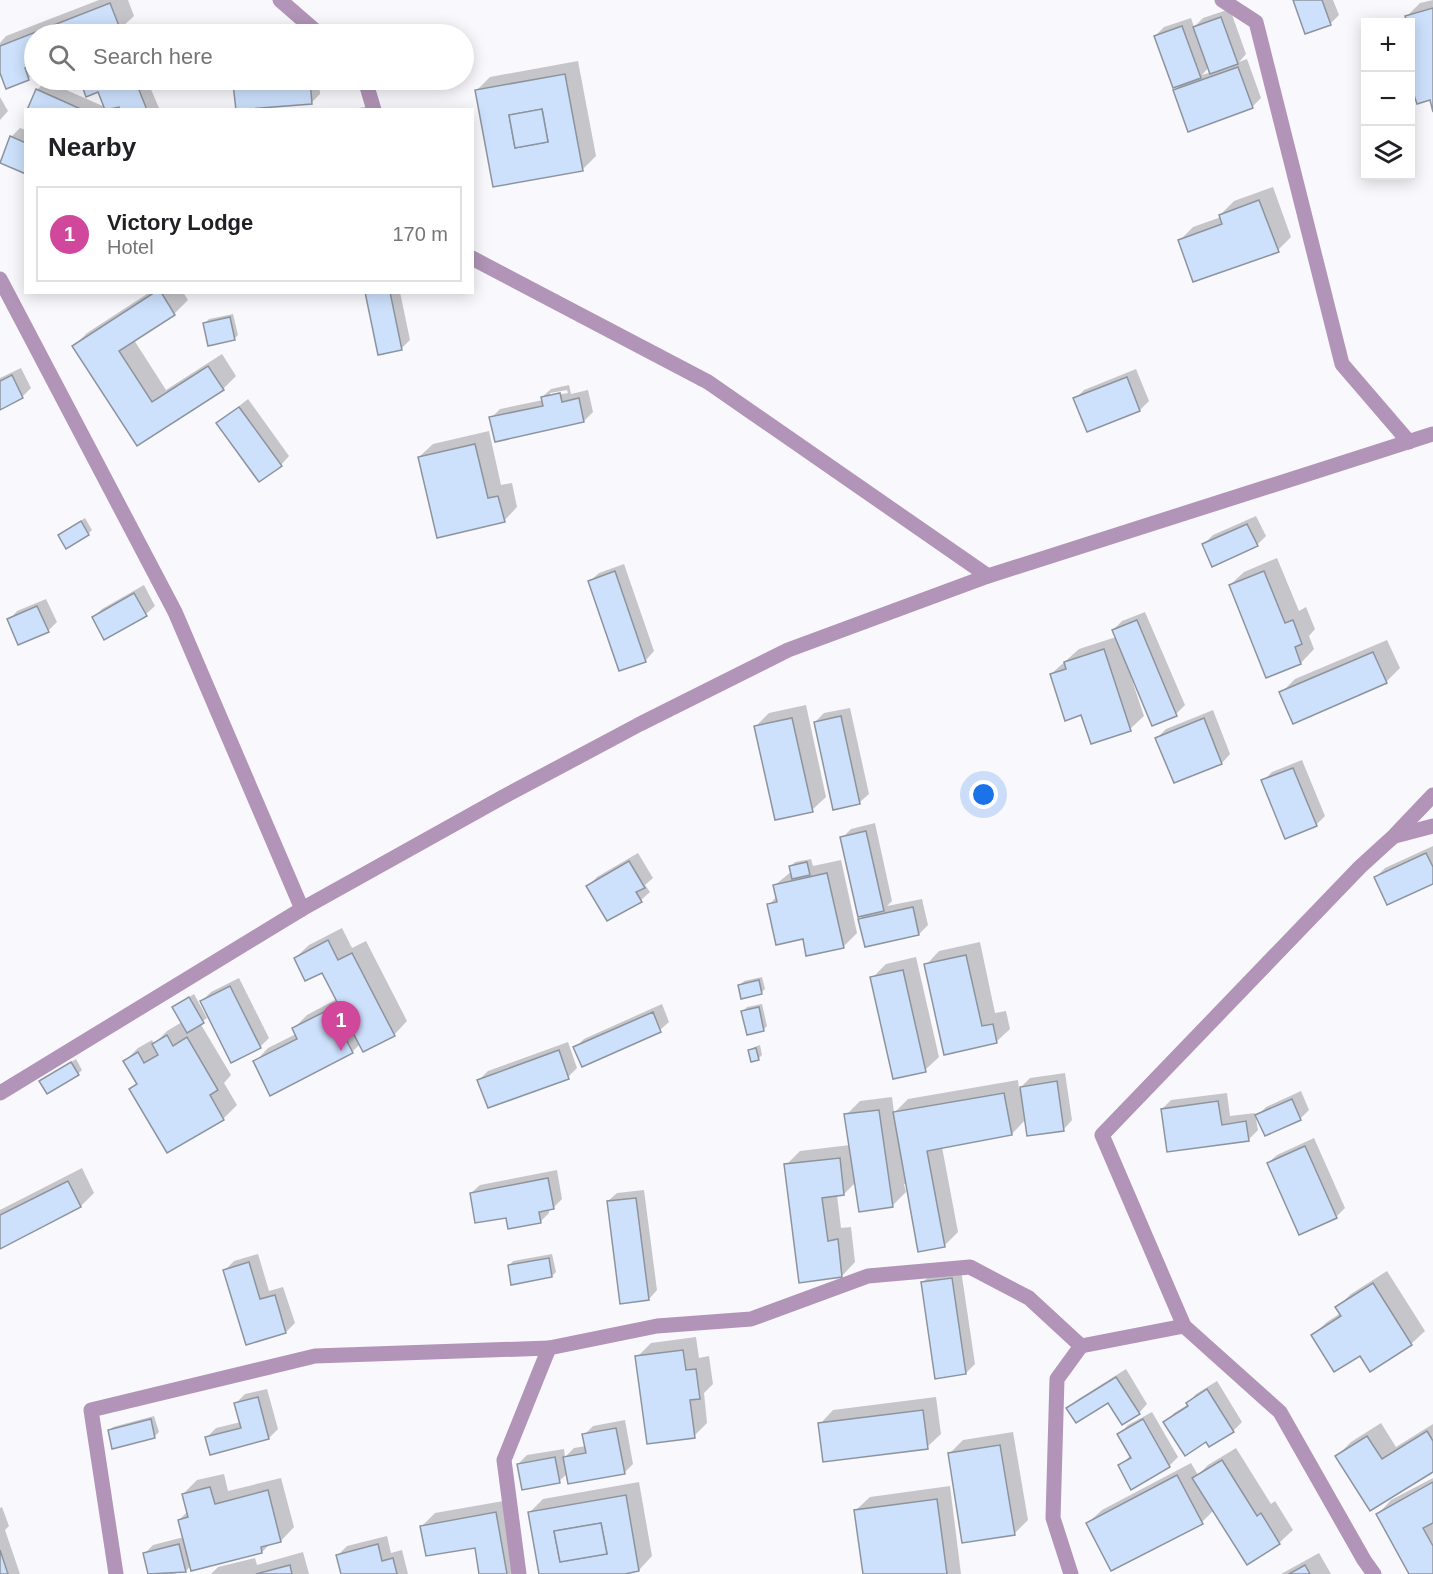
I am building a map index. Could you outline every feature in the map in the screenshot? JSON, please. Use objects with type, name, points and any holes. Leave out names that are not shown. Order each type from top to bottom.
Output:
[{"type":"street","points":[[280,0],[308,24]]},
{"type":"street","points":[[1222,0],[1256,22],[1342,364],[1410,442]]},
{"type":"street","points":[[368,90],[373,108]]},
{"type":"street","points":[[474,259],[708,382],[988,576]]},
{"type":"street","points":[[0,279],[175,612],[302,909]]},
{"type":"street","points":[[0,1093],[302,909],[513,792],[788,650],[988,576],[1433,434]]},
{"type":"street","points":[[1374,1574],[1280,1412],[1184,1326],[1102,1135],[1360,867],[1394,836],[1433,795]]},
{"type":"street","points":[[1394,836],[1433,826]]},
{"type":"street","points":[[116,1574],[92,1410],[315,1356],[549,1348],[657,1326],[751,1319],[868,1276],[970,1267],[1029,1299],[1082,1346]]},
{"type":"street","points":[[1071,1574],[1053,1518],[1057,1379],[1082,1346],[1184,1326]]},
{"type":"street","points":[[519,1574],[504,1460],[549,1348]]},
{"type":"building","points":[[1293,0],[1322,0],[1331,25],[1305,34]]},
{"type":"building","points":[[110,3],[118,24],[56,24]]},
{"type":"building","points":[[1433,8],[1433,112],[1430,100],[1417,104],[1415,98],[1415,18],[1406,18],[1405,16]]},
{"type":"building","points":[[1221,17],[1238,64],[1210,74],[1193,27]]},
{"type":"building","points":[[1182,26],[1201,78],[1173,88],[1154,36]]},
{"type":"building","points":[[24,37],[24,82],[6,89],[0,73],[0,46]]},
{"type":"building","points":[[1238,67],[1253,108],[1188,132],[1173,90]]},
{"type":"building","points":[[565,74],[583,171],[493,187],[475,90]],"holes":[[[542,109],[548,142],[515,148],[509,115]]]},
{"type":"building","points":[[36,90],[38,90],[79,108],[28,108]]},
{"type":"building","points":[[84,90],[139,90],[146,108],[104,108],[98,92],[86,97]]},
{"type":"building","points":[[234,90],[311,90],[312,104],[236,108]]},
{"type":"building","points":[[542,109],[548,142],[515,148],[509,115]]},
{"type":"building","points":[[10,136],[24,142],[24,173],[0,163]]},
{"type":"building","points":[[1259,200],[1279,252],[1193,282],[1178,240],[1222,224],[1219,215]]},
{"type":"building","points":[[152,294],[162,294],[175,315],[119,351],[152,402],[208,366],[224,390],[137,446],[72,346]]},
{"type":"building","points":[[365,294],[390,294],[402,350],[378,355]]},
{"type":"building","points":[[230,317],[235,340],[208,346],[203,323]]},
{"type":"building","points":[[12,375],[23,398],[0,410],[0,381]]},
{"type":"building","points":[[1127,377],[1140,411],[1087,432],[1073,398]]},
{"type":"building","points":[[560,393],[562,402],[579,398],[584,422],[495,442],[489,417],[543,406],[541,397]]},
{"type":"building","points":[[239,407],[282,466],[259,482],[216,423]]},
{"type":"building","points":[[475,444],[488,498],[498,496],[505,522],[437,538],[418,457]]},
{"type":"building","points":[[81,521],[89,535],[66,549],[58,535]]},
{"type":"building","points":[[1247,524],[1258,546],[1212,567],[1202,544]]},
{"type":"building","points":[[615,571],[646,662],[619,671],[588,581]]},
{"type":"building","points":[[1264,571],[1285,623],[1293,620],[1302,644],[1295,647],[1301,664],[1266,678],[1229,585]]},
{"type":"building","points":[[134,593],[147,616],[104,640],[92,617]]},
{"type":"building","points":[[37,606],[49,632],[18,645],[7,619]]},
{"type":"building","points":[[1137,620],[1177,716],[1152,726],[1112,630]]},
{"type":"building","points":[[1104,649],[1131,731],[1091,744],[1081,715],[1065,721],[1050,674],[1066,669],[1064,662]]},
{"type":"building","points":[[1373,652],[1387,683],[1293,724],[1279,692]]},
{"type":"building","points":[[841,716],[860,804],[833,810],[814,722]]},
{"type":"building","points":[[792,718],[813,812],[775,820],[754,726]]},
{"type":"building","points":[[1204,718],[1222,764],[1174,783],[1155,738]]},
{"type":"building","points":[[1293,768],[1317,826],[1285,839],[1261,780]]},
{"type":"building","points":[[866,831],[884,911],[858,917],[840,837]]},
{"type":"building","points":[[1426,853],[1433,867],[1433,884],[1387,905],[1374,877]]},
{"type":"building","points":[[629,861],[645,888],[636,892],[642,902],[607,921],[586,886]]},
{"type":"building","points":[[807,862],[810,875],[792,879],[789,866]]},
{"type":"building","points":[[827,873],[844,948],[806,956],[803,939],[776,945],[767,904],[777,902],[773,885]]},
{"type":"building","points":[[913,907],[919,935],[865,947],[858,919]]},
{"type":"building","points":[[328,940],[338,960],[352,953],[395,1036],[363,1052],[322,973],[305,981],[294,958]]},
{"type":"building","points":[[966,955],[982,1026],[993,1024],[997,1043],[944,1055],[924,964]]},
{"type":"building","points":[[903,970],[926,1072],[893,1079],[870,977]]},
{"type":"building","points":[[759,980],[762,994],[741,999],[738,985]]},
{"type":"building","points":[[230,986],[261,1048],[231,1063],[200,1001]]},
{"type":"building","points":[[189,997],[204,1023],[187,1033],[172,1007]]},
{"type":"building","points":[[759,1007],[764,1031],[747,1035],[741,1011]]},
{"type":"building","points":[[330,1009],[353,1053],[270,1096],[253,1061],[297,1039],[292,1028]]},
{"type":"building","points":[[653,1012],[661,1032],[582,1067],[573,1047]]},
{"type":"building","points":[[167,1035],[173,1046],[187,1037],[218,1090],[210,1095],[224,1120],[167,1153],[129,1089],[137,1084],[123,1061],[138,1052],[144,1063],[158,1055],[152,1044]]},
{"type":"building","points":[[756,1048],[759,1060],[751,1062],[748,1050]]},
{"type":"building","points":[[559,1050],[569,1079],[488,1108],[477,1080]]},
{"type":"building","points":[[71,1062],[79,1075],[47,1094],[39,1081]]},
{"type":"building","points":[[1057,1081],[1064,1131],[1027,1136],[1020,1087]]},
{"type":"building","points":[[1004,1093],[1012,1135],[927,1151],[945,1247],[918,1252],[893,1112]]},
{"type":"building","points":[[1292,1099],[1301,1120],[1265,1136],[1255,1115]]},
{"type":"building","points":[[1218,1101],[1222,1125],[1246,1121],[1249,1141],[1167,1152],[1161,1109]]},
{"type":"building","points":[[879,1110],[893,1207],[859,1212],[844,1114]]},
{"type":"building","points":[[1305,1146],[1337,1218],[1299,1235],[1267,1163]]},
{"type":"building","points":[[840,1158],[844,1195],[822,1198],[828,1241],[838,1239],[842,1277],[799,1283],[784,1164]]},
{"type":"building","points":[[548,1178],[554,1209],[539,1212],[541,1223],[508,1229],[506,1218],[475,1223],[470,1193]]},
{"type":"building","points":[[68,1181],[81,1207],[0,1249],[0,1215]]},
{"type":"building","points":[[636,1198],[649,1300],[620,1304],[607,1201]]},
{"type":"building","points":[[549,1258],[552,1277],[511,1285],[508,1265]]},
{"type":"building","points":[[249,1262],[260,1299],[275,1295],[286,1333],[246,1345],[223,1270]]},
{"type":"building","points":[[952,1278],[966,1374],[935,1379],[921,1282]]},
{"type":"building","points":[[1373,1283],[1412,1345],[1370,1372],[1360,1356],[1334,1372],[1311,1335],[1341,1316],[1335,1307]]},
{"type":"building","points":[[683,1350],[686,1370],[696,1369],[700,1399],[690,1400],[695,1438],[647,1444],[635,1356]]},
{"type":"building","points":[[1116,1377],[1140,1414],[1122,1425],[1108,1403],[1076,1423],[1066,1408]]},
{"type":"building","points":[[1207,1389],[1234,1432],[1209,1447],[1206,1442],[1185,1456],[1163,1422],[1188,1406],[1186,1403]]},
{"type":"building","points":[[258,1397],[269,1439],[210,1455],[205,1437],[241,1428],[234,1403]]},
{"type":"building","points":[[923,1410],[928,1449],[823,1462],[818,1423]]},
{"type":"building","points":[[151,1419],[155,1438],[112,1449],[108,1430]]},
{"type":"building","points":[[1143,1419],[1170,1467],[1131,1490],[1118,1465],[1131,1458],[1117,1434]]},
{"type":"building","points":[[616,1428],[625,1474],[568,1484],[563,1457],[586,1453],[582,1434]]},
{"type":"building","points":[[1427,1431],[1433,1441],[1433,1472],[1370,1511],[1335,1456],[1367,1436],[1382,1459]]},
{"type":"building","points":[[1000,1445],[1015,1535],[962,1543],[948,1453]]},
{"type":"building","points":[[555,1457],[560,1483],[522,1490],[517,1464]]},
{"type":"building","points":[[1222,1460],[1257,1516],[1261,1513],[1280,1544],[1247,1565],[1192,1478]]},
{"type":"building","points":[[1177,1475],[1203,1524],[1111,1571],[1086,1523]]},
{"type":"building","points":[[1433,1482],[1433,1523],[1423,1528],[1433,1546],[1433,1574],[1409,1574],[1376,1514]]},
{"type":"building","points":[[210,1487],[215,1504],[268,1490],[281,1542],[261,1547],[262,1553],[191,1571],[178,1520],[188,1517],[182,1494]]},
{"type":"building","points":[[626,1495],[639,1571],[625,1574],[539,1574],[528,1512]],"holes":[[[601,1523],[607,1554],[560,1562],[554,1531]]]},
{"type":"building","points":[[937,1499],[947,1574],[863,1574],[854,1510]]},
{"type":"building","points":[[496,1512],[507,1574],[479,1574],[475,1548],[426,1556],[420,1526]]},
{"type":"building","points":[[601,1523],[607,1554],[560,1562],[554,1531]]},
{"type":"building","points":[[179,1544],[186,1572],[148,1574],[143,1553]]},
{"type":"building","points":[[378,1544],[382,1561],[393,1558],[397,1574],[341,1574],[336,1555]]},
{"type":"building","points":[[0,1550],[8,1574],[0,1574]]},
{"type":"building","points":[[290,1565],[292,1574],[256,1574]]},
{"type":"building","points":[[1305,1565],[1310,1574],[1289,1574]]},
{"type":"place","name":"Victory Lodge","points":[[341,1051]]}]
